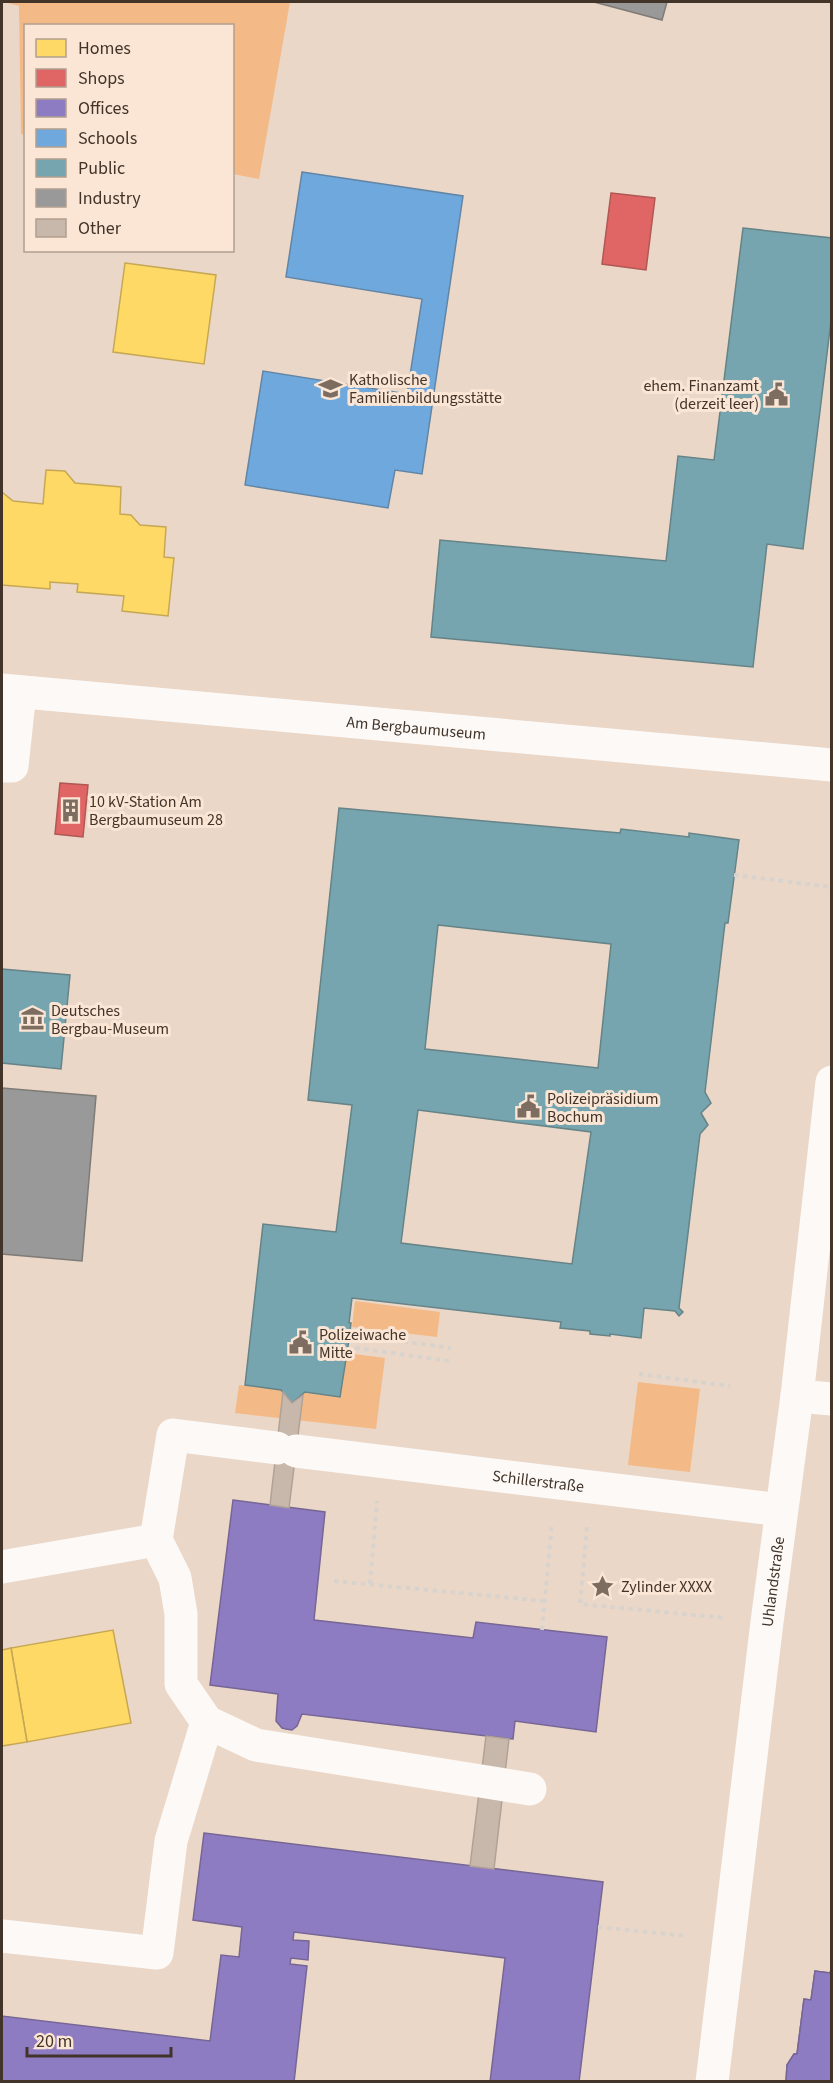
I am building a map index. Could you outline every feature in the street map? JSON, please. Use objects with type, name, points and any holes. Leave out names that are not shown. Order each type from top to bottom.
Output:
[{"type":"street","name":"Am Bergbaumuseum","points":[[11,691],[831,765]]},
{"type":"street","points":[[2,765],[12,766],[11,691]]},
{"type":"street","name":"Uhlandstraße","points":[[712,2082],[767,1622],[797,1396],[831,1082]]},
{"type":"street","points":[[797,1396],[831,1399]]},
{"type":"street","name":"Schillerstraße","points":[[156,1540],[173,1435],[781,1510]]},
{"type":"street","points":[[2,1567],[156,1540],[175,1578],[181,1614],[181,1684],[207,1722],[256,1745],[530,1789]]},
{"type":"street","points":[[2,1936],[157,1953],[171,1841],[207,1722]]},
{"type":"path","points":[[734,875],[831,887]]},
{"type":"path","points":[[449,1360],[356,1348],[358,1335],[452,1347]]},
{"type":"path","points":[[350,1340],[357,1341]]},
{"type":"path","points":[[639,1374],[730,1386]]},
{"type":"path","points":[[370,1584],[381,1461]]},
{"type":"path","points":[[591,1488],[580,1604],[767,1622]]},
{"type":"path","points":[[542,1630],[550,1545]]},
{"type":"path","points":[[334,1581],[544,1601]]},
{"type":"path","points":[[598,1927],[730,1941]]},
{"type":"shaded area","points":[[4,2],[290,2],[259,179],[234,174],[234,24],[24,24],[24,135],[21,134],[19,6]]},
{"type":"shaded area","points":[[355,1301],[440,1312],[437,1337],[352,1327]]},
{"type":"shaded area","points":[[347,1353],[385,1358],[376,1429],[235,1413],[239,1385],[340,1397]]},
{"type":"shaded area","points":[[638,1382],[700,1389],[690,1472],[628,1465]]},
{"type":"building: Homes","points":[[125,263],[216,275],[204,364],[113,352]]},
{"type":"building: Homes","points":[[46,470],[65,471],[75,483],[121,487],[120,514],[131,515],[140,525],[166,527],[164,557],[174,558],[168,616],[122,611],[124,596],[77,592],[78,584],[50,582],[50,589],[2,585],[2,492],[13,501],[43,504]]},
{"type":"building: Homes","points":[[113,1630],[131,1723],[27,1742],[11,1648]]},
{"type":"building: Homes","points":[[11,1648],[27,1742],[2,1746],[2,1650]]},
{"type":"building: Shops","points":[[611,193],[655,198],[646,270],[602,264]]},
{"type":"building: Shops","name":"10 kV-Station Am Bergbaumuseum 28","points":[[60,783],[88,785],[83,837],[55,834]]},
{"type":"building: Offices","points":[[233,1500],[325,1512],[314,1620],[473,1638],[476,1622],[607,1637],[596,1732],[515,1721],[513,1739],[302,1714],[297,1726],[292,1730],[282,1728],[276,1721],[278,1694],[210,1685]]},
{"type":"building: Offices","points":[[204,1833],[603,1882],[579,2082],[490,2082],[505,1958],[294,1932],[293,1940],[309,1941],[308,1960],[291,1958],[290,1964],[307,1966],[294,2082],[2,2082],[2,2016],[210,2041],[221,1955],[239,1957],[242,1927],[193,1920]]},
{"type":"building: Offices","points":[[832,1967],[832,2082],[786,2082],[787,2065],[794,2054],[797,2054],[804,1999],[811,2000],[815,1971],[830,1973]]},
{"type":"building: Offices","points":[[832,1967],[832,2082],[786,2082],[787,2065],[794,2054],[797,2054],[804,1999],[811,2000],[815,1971],[830,1973]]},
{"type":"building: Schools","points":[[302,172],[463,196],[422,474],[395,470],[388,508],[245,485],[263,371],[407,394],[422,299],[286,277]]},
{"type":"building: Public","points":[[743,228],[832,238],[832,313],[803,549],[767,544],[753,667],[431,637],[440,540],[666,561],[678,456],[714,460]]},
{"type":"building: Public","name":"Polizeipräsidium Bochum","points":[[339,808],[620,833],[621,829],[689,837],[689,833],[739,840],[728,923],[725,923],[705,1092],[711,1103],[701,1113],[708,1125],[700,1134],[679,1308],[683,1312],[679,1316],[675,1311],[644,1308],[641,1338],[590,1334],[590,1331],[560,1328],[561,1322],[352,1298],[349,1340],[340,1397],[305,1392],[292,1403],[281,1390],[245,1385],[263,1224],[336,1232],[352,1105],[308,1100]],"holes":[[[438,925],[611,944],[598,1068],[425,1049]],[[418,1110],[591,1132],[572,1264],[401,1243]]]},
{"type":"building: Public","name":"Deutsches Bergbau-Museum","points":[[2,969],[70,975],[61,1069],[2,1063]]},
{"type":"building: Industry","points":[[594,2],[667,2],[662,20]]},
{"type":"building: Industry","points":[[2,1088],[96,1096],[82,1261],[2,1254]]},
{"type":"building: Other","points":[[283,1392],[292,1403],[303,1395],[289,1508],[270,1505]]},
{"type":"building: Other","points":[[486,1736],[509,1739],[494,1869],[470,1866]]},
{"type":"place","name":"Katholische Familienbildungsstätte","points":[[331,388]]},
{"type":"place","name":"ehem. Finanzamt (derzeit leer)","points":[[777,394]]},
{"type":"place","name":"10 kV-Station Am Bergbaumuseum 28","points":[[71,810]]},
{"type":"place","name":"Deutsches Bergbau-Museum","points":[[33,1019]]},
{"type":"place","name":"Polizeipräsidium Bochum","points":[[529,1107]]},
{"type":"place","name":"Polizeiwache Mitte","points":[[301,1343]]},
{"type":"place","name":"Zylinder XXXX","points":[[603,1586]]}]
